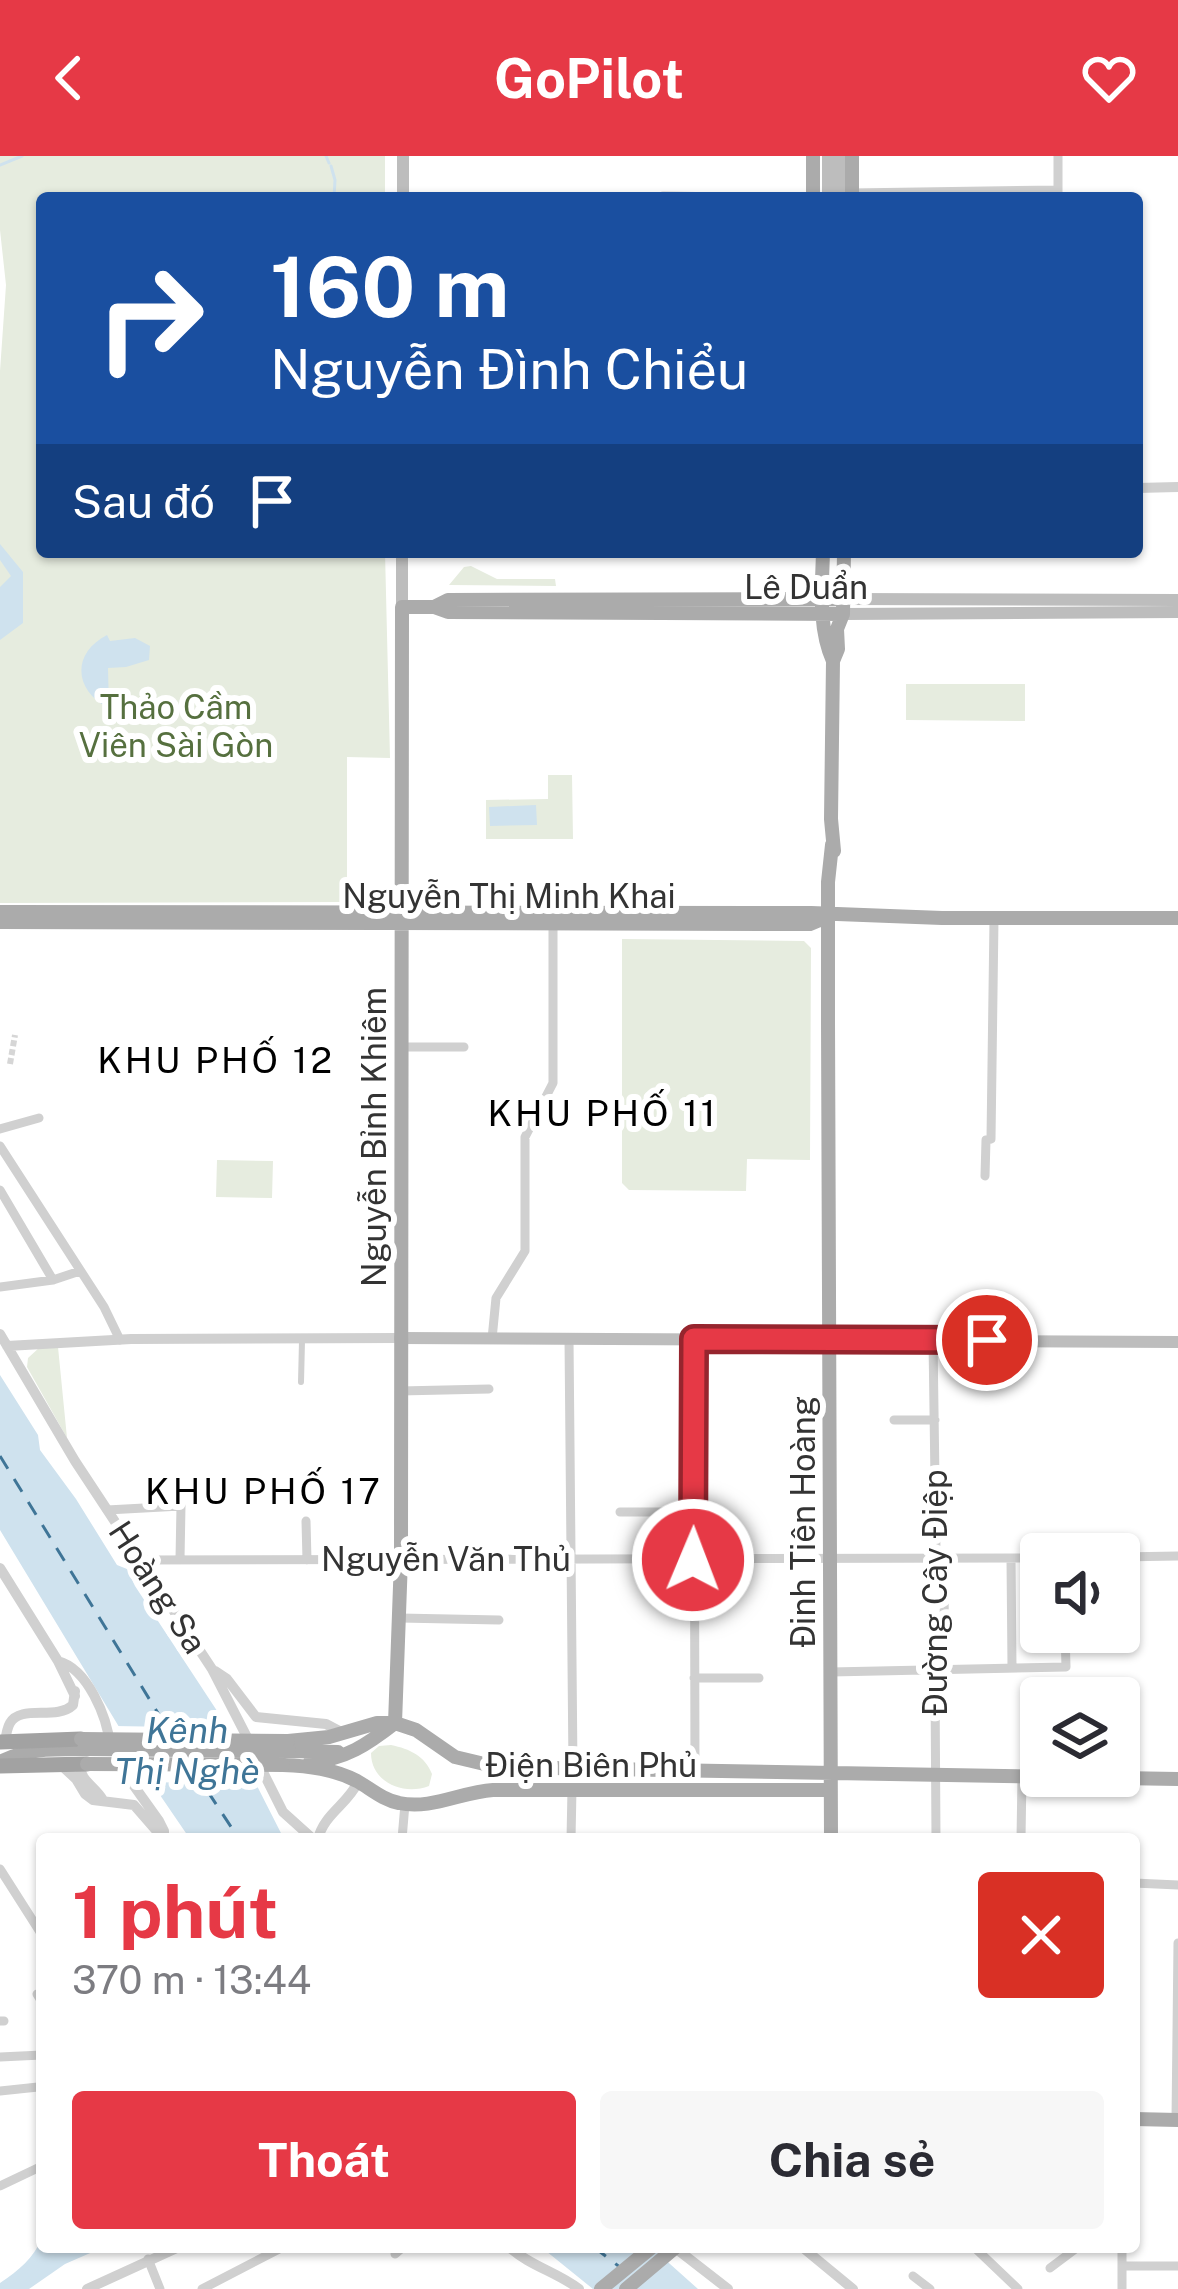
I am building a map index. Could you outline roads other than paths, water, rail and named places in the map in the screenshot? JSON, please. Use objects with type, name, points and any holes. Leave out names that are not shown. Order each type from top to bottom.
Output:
[{"type":"highway","points":[[2,1742],[83,1754]]},
{"type":"highway","points":[[0,1764],[60,1764],[83,1754]]},
{"type":"main road","points":[[403,156],[403,192]]},
{"type":"main road","points":[[813,156],[813,192]]},
{"type":"main road","points":[[828,156],[828,192]]},
{"type":"main road","points":[[839,156],[847,192]]},
{"type":"main road","points":[[848,192],[852,156]]},
{"type":"main road","name":"Nguyễn Bỉnh Khiêm","points":[[395,1723],[401,1559],[402,558]]},
{"type":"main road","name":"Đinh Tiên Hoàng","points":[[823,558],[822,607],[826,646],[833,661]]},
{"type":"main road","name":"Đinh Tiên Hoàng","points":[[831,1833],[833,661],[843,607],[844,558]]},
{"type":"main road","name":"Lê Duẩn","points":[[402,607],[434,607],[448,600],[1178,612]]},
{"type":"main road","name":"Lê Duẩn","points":[[843,607],[1178,600]]},
{"type":"main road","name":"Nguyễn Thị Minh Khai","points":[[0,912],[692,918],[810,924],[831,916],[1178,918]]},
{"type":"main road","name":"Nguyễn Thị Minh Khai","points":[[0,922],[187,917]]},
{"type":"main road","points":[[400,1338],[1178,1342]]},
{"type":"main road","points":[[288,1757],[316,1739],[395,1723]]},
{"type":"main road","points":[[0,1764],[39,1748],[83,1754],[288,1757],[355,1752],[395,1723]]},
{"type":"main road","name":"Ðiện Biên Phủ","points":[[395,1723],[416,1730],[447,1752],[497,1767],[1020,1776]]},
{"type":"main road","points":[[83,1754],[288,1757],[404,1804]]},
{"type":"main road","points":[[796,1773],[797,1792]]},
{"type":"main road","name":"Ðiện Biên Phủ","points":[[1140,1781],[1176,1782]]},
{"type":"main road","name":"Ðiện Biên Phủ","points":[[404,1804],[427,1805],[481,1791],[830,1790]]},
{"type":"main road","points":[[1140,2119],[1177,2120]]},
{"type":"main road","points":[[601,2289],[645,2253]]},
{"type":"main road","points":[[626,2289],[668,2253]]},
{"type":"street","points":[[1058,156],[1058,192]]},
{"type":"street","points":[[1143,488],[1178,488]]},
{"type":"street","points":[[492,1339],[496,1298],[525,1251],[525,1137],[553,1083],[553,919]]},
{"type":"street","points":[[985,1176],[986,1140],[991,1139],[994,919]]},
{"type":"street","points":[[400,1047],[464,1047]]},
{"type":"street","points":[[0,1129],[38,1118]]},
{"type":"street","points":[[0,1146],[104,1307],[119,1340]]},
{"type":"street","points":[[20,1177],[0,1188],[53,1280]]},
{"type":"street","points":[[21,1225],[43,1213]]},
{"type":"street","points":[[0,1287],[53,1280],[80,1270]]},
{"type":"street","name":"Hoàng Sa","points":[[0,1334],[75,1461],[212,1669],[283,1812],[306,1833]]},
{"type":"street","points":[[301,1382],[302,1337]]},
{"type":"street","points":[[7,1346],[119,1340],[400,1338]]},
{"type":"street","points":[[569,1339],[572,1768]]},
{"type":"street","points":[[694,1339],[695,1771]]},
{"type":"street","name":"Đường Cây Điệp","points":[[933,1340],[936,1551],[942,1568],[942,1660],[935,1682],[937,1833]]},
{"type":"street","points":[[400,1391],[489,1389]]},
{"type":"street","points":[[894,1420],[934,1420]]},
{"type":"street","points":[[107,1510],[181,1506],[180,1559]]},
{"type":"street","points":[[620,1512],[693,1512]]},
{"type":"street","points":[[306,1521],[307,1560]]},
{"type":"street","points":[[1140,1557],[1178,1556]]},
{"type":"street","points":[[1011,1559],[1012,1667]]},
{"type":"street","name":"Nguyễn Văn Thủ","points":[[138,1560],[1020,1559]]},
{"type":"street","points":[[0,1568],[78,1691],[94,1700]]},
{"type":"street","points":[[400,1618],[499,1621]]},
{"type":"street","points":[[831,1672],[1066,1667],[1066,1653]]},
{"type":"street","points":[[58,1661],[71,1664],[94,1700],[114,1759],[164,1833]]},
{"type":"street","points":[[212,1669],[227,1679],[256,1717],[326,1724],[343,1733]]},
{"type":"street","points":[[694,1678],[759,1678]]},
{"type":"street","points":[[2,1742],[10,1721],[20,1714],[64,1713],[74,1706],[78,1691]]},
{"type":"street","points":[[83,1754],[82,1777],[103,1800]]},
{"type":"street","points":[[60,1764],[93,1800],[134,1805],[158,1833]]},
{"type":"street","points":[[318,1833],[358,1782]]},
{"type":"street","points":[[571,1833],[572,1789]]},
{"type":"street","points":[[1021,1833],[1022,1797]]},
{"type":"street","points":[[402,1833],[404,1804]]},
{"type":"street","points":[[0,1869],[36,1925]]},
{"type":"street","points":[[1140,1883],[1178,1885]]},
{"type":"street","points":[[1177,2120],[1178,1942]]},
{"type":"street","points":[[0,2057],[36,2055]]},
{"type":"street","points":[[0,2091],[36,2087]]},
{"type":"street","points":[[0,2186],[36,2169]]},
{"type":"street","points":[[87,2289],[163,2253]]},
{"type":"street","points":[[202,2289],[271,2253]]},
{"type":"street","points":[[517,2253],[579,2289]]},
{"type":"street","points":[[683,2253],[728,2289]]},
{"type":"street","points":[[809,2253],[853,2289]]},
{"type":"street","points":[[980,2253],[1018,2289]]},
{"type":"street","points":[[1051,2268],[1070,2253]]},
{"type":"street","points":[[1122,2253],[1122,2289]]},
{"type":"street","points":[[148,2259],[160,2289]]},
{"type":"street","points":[[1122,2266],[1178,2266]]},
{"type":"street","points":[[913,2276],[930,2289]]},
{"type":"water","points":[[0,544],[23,572],[23,623],[0,640],[0,587],[11,576],[0,560]]},
{"type":"water","points":[[107,635],[110,641],[135,638],[150,646],[149,660],[108,668],[109,708],[89,692],[81,672],[87,651]]},
{"type":"water","points":[[536,805],[537,825],[490,826],[489,807]]},
{"type":"water","name":"Kênh Thị Nghè","points":[[0,1375],[38,1435],[40,1450],[117,1565],[127,1569],[225,1723],[281,1833],[186,1833],[0,1530]]},
{"type":"water","points":[[34,2252],[90,2253],[29,2289],[0,2289],[0,2283]]},
{"type":"water","points":[[548,2253],[658,2253],[698,2289],[593,2289]]},
{"type":"waterway","points":[[0,165],[22,156]]},
{"type":"waterway","points":[[326,156],[329,163]]},
{"type":"waterway","points":[[331,166],[334,192]]},
{"type":"tunnel","points":[[10,1064],[15,1035]]},
{"type":"district","name":"KHU PHỐ 12","points":[[216,1060]]},
{"type":"district","name":"KHU PHỐ 11","points":[[603,1113]]},
{"type":"district","name":"KHU PHỐ 17","points":[[264,1491]]},
{"type":"park label","name":"Thảo Cầm Viên Sài Gòn","points":[[176,726]]}]
